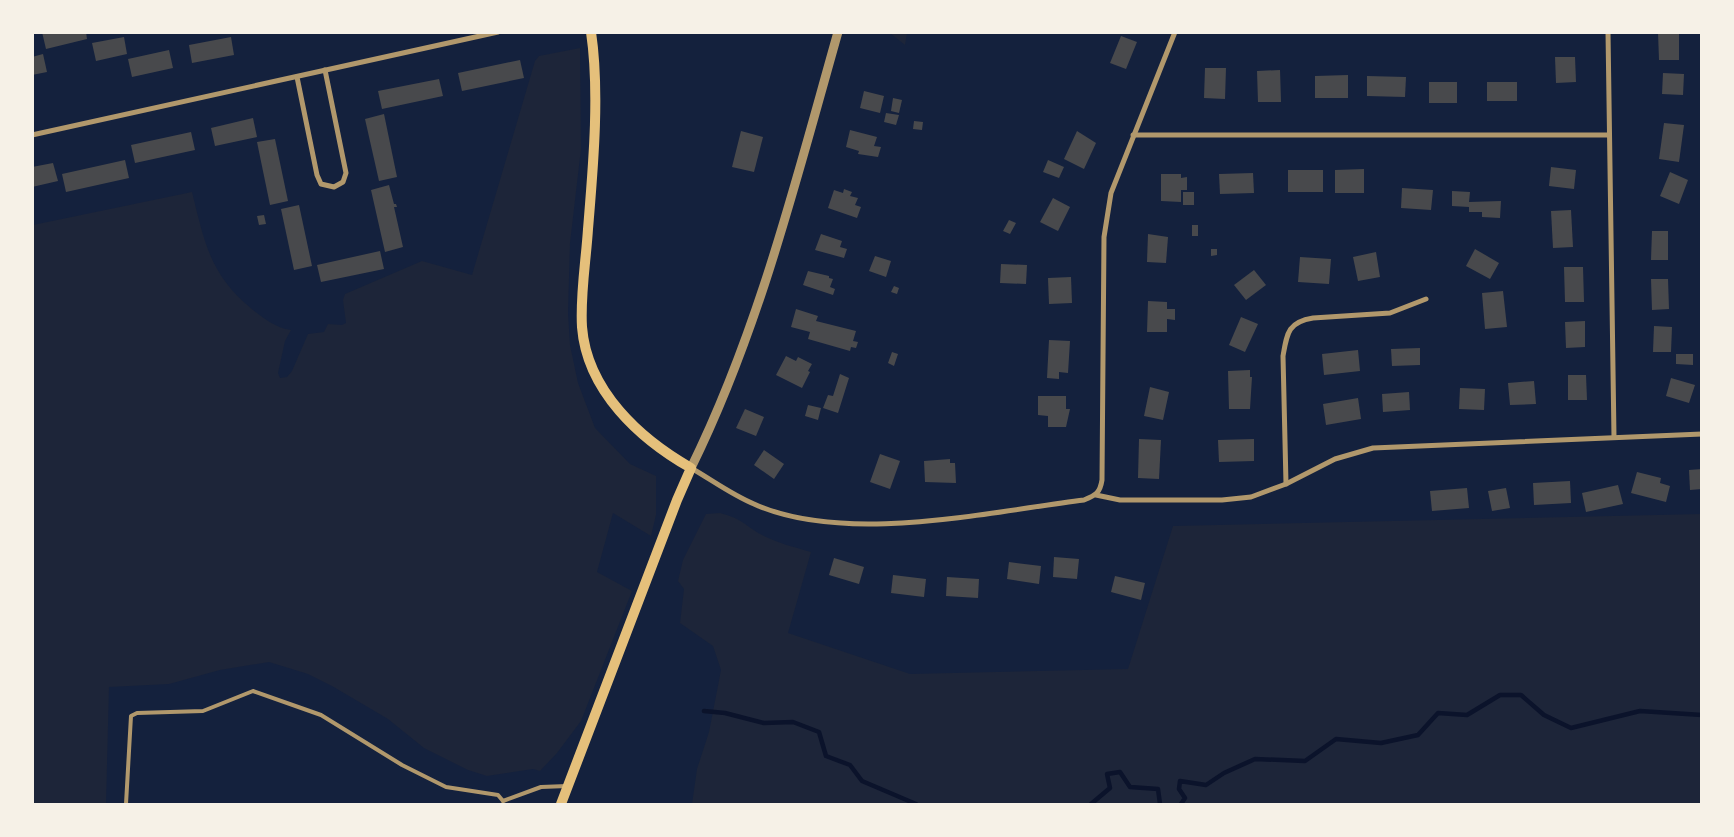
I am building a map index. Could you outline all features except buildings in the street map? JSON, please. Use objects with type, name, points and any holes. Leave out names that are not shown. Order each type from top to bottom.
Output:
[{"type":"main road","points":[[561,804],[677,500],[691,468],[665,453],[630,425],[595,374],[586,346],[582,307],[595,112],[591,32]]},
{"type":"street","points":[[32,135],[498,32]]},
{"type":"street","points":[[838,32],[773,259],[747,335],[707,436],[691,468],[753,504],[782,514],[818,521],[891,523],[952,519],[1084,500],[1096,495],[1100,490],[1102,480],[1105,229],[1111,193],[1174,32]]},
{"type":"street","points":[[1608,32],[1608,135],[1614,437]]},
{"type":"street","points":[[297,77],[316,175],[321,184],[334,187],[342,182],[346,173],[325,70]]},
{"type":"street","points":[[1133,135],[1608,135]]},
{"type":"street","points":[[1286,484],[1283,356],[1286,337],[1292,326],[1301,320],[1313,318],[1390,313],[1426,298]]},
{"type":"street","points":[[1096,495],[1120,500],[1222,500],[1251,497],[1286,484],[1335,459],[1373,448],[1702,434]]},
{"type":"lane","points":[[126,804],[131,716],[137,713],[203,711],[253,691],[321,715],[402,765],[446,787],[498,794],[502,803],[541,787],[569,786]]},
{"type":"shaded area","points":[[890,33],[907,33],[905,45]]},
{"type":"shaded area","points":[[580,48],[581,149],[570,243],[568,313],[570,345],[578,383],[595,428],[630,464],[656,476],[656,515],[651,536],[613,513],[597,572],[632,591],[581,721],[557,753],[540,771],[533,769],[487,776],[468,770],[424,748],[388,719],[332,686],[308,674],[269,662],[220,670],[169,684],[109,687],[106,804],[33,804],[33,225],[192,192],[211,257],[227,284],[262,317],[276,325],[291,330],[285,341],[278,373],[280,378],[287,377],[292,371],[308,334],[324,332],[328,324],[342,325],[346,323],[343,300],[345,294],[422,261],[472,275],[535,61],[539,56]]},
{"type":"shaded area","points":[[720,513],[739,520],[768,538],[811,552],[788,633],[910,674],[1128,669],[1173,526],[1701,514],[1701,804],[692,804],[697,769],[709,732],[721,670],[713,646],[680,623],[684,589],[678,581],[683,560],[706,514]]},
{"type":"waterway","points":[[1181,804],[1185,798],[1179,789],[1180,781],[1206,785],[1224,773],[1255,759],[1305,761],[1336,739],[1381,743],[1418,735],[1438,713],[1467,715],[1500,695],[1521,695],[1544,715],[1571,728],[1640,711],[1702,715]]},
{"type":"waterway","points":[[704,711],[725,713],[764,723],[793,722],[819,732],[826,756],[850,765],[862,781],[916,804]]},
{"type":"waterway","points":[[1091,804],[1110,788],[1107,774],[1120,772],[1130,787],[1158,789],[1160,804]]}]
